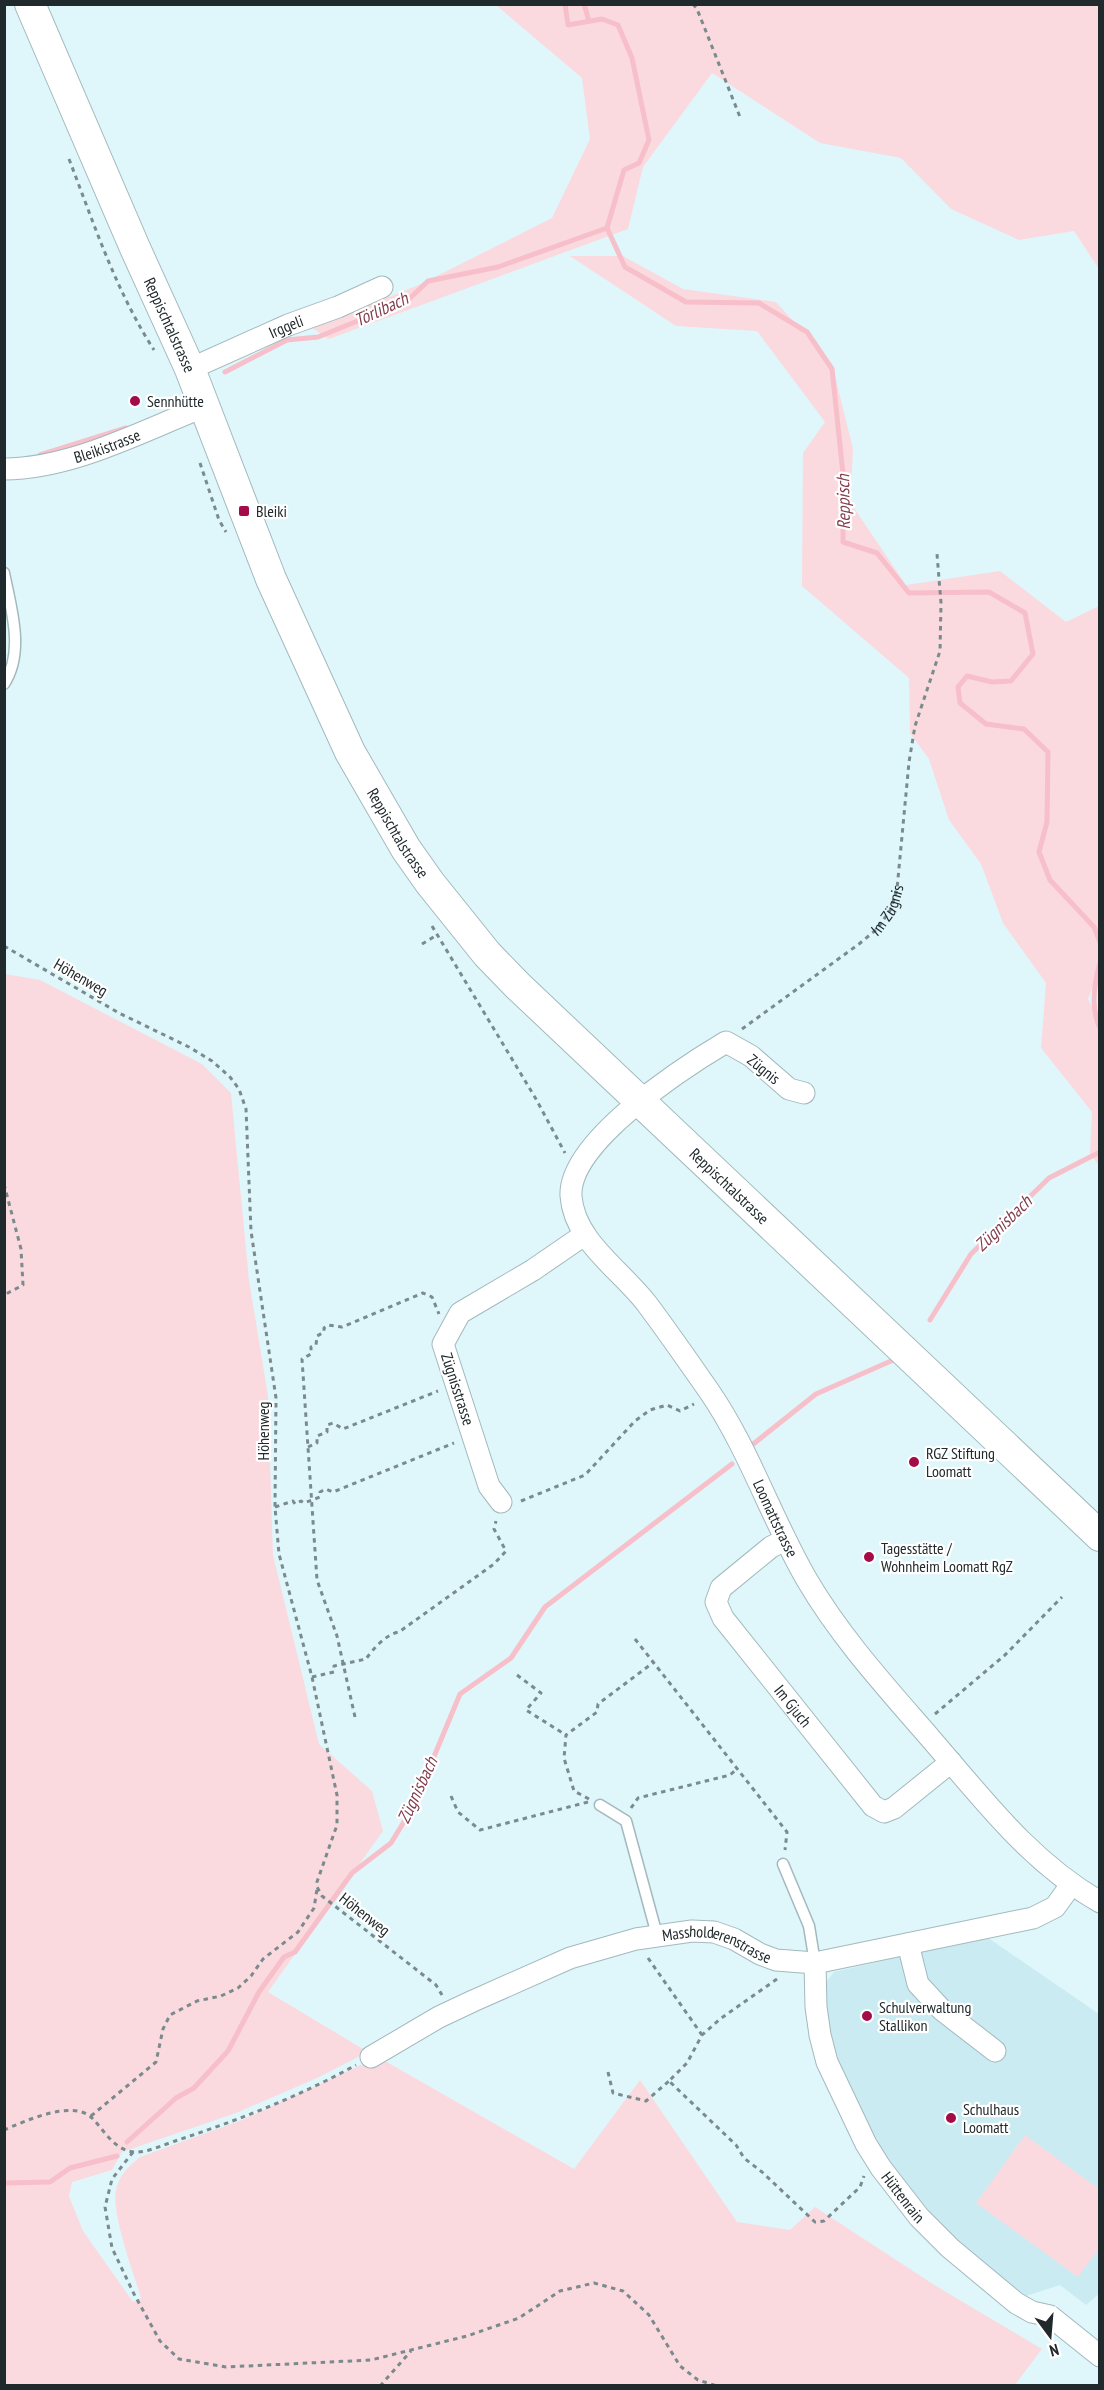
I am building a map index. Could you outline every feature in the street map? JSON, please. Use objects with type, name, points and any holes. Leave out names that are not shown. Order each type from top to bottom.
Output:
[{"type":"main road","name":"Reppischtalstrasse","points":[[30,4],[206,406],[255,539],[298,640],[350,752],[406,849],[458,920],[518,986],[1100,1536]]},
{"type":"street","name":"Irggeli","points":[[190,369],[288,325],[338,307],[382,287]]},
{"type":"street","name":"Bleikistrasse","points":[[4,469],[63,460],[127,438],[206,406]]},
{"type":"street","points":[[640,1099],[674,1074],[726,1042]]},
{"type":"street","name":"Zügnis","points":[[726,1042],[751,1056],[789,1089],[804,1093]]},
{"type":"street","name":"Loomattstrasse","points":[[640,1099],[594,1146],[578,1167],[571,1193],[575,1216],[584,1235],[646,1302],[711,1394],[751,1465],[785,1540],[837,1626],[1009,1831],[1071,1886],[1100,1902]]},
{"type":"street","name":"Zügnisstrasse","points":[[501,1502],[489,1486],[443,1344],[460,1313],[533,1270],[584,1235]]},
{"type":"street","name":"Im Gjuch","points":[[785,1540],[771,1547],[722,1587],[716,1602],[723,1618],[873,1806],[884,1812],[894,1808],[951,1762]]},
{"type":"street","name":"Massholderenstrasse","points":[[371,2057],[451,2011],[570,1958],[636,1939],[692,1931],[714,1932],[734,1939],[760,1954],[792,1963],[815,1963],[1033,1918],[1055,1906],[1071,1886]]},
{"type":"street","points":[[908,1944],[918,1984],[942,2010],[995,2051]]},
{"type":"street","name":"Hüttenrain","points":[[815,1963],[816,2007],[827,2062],[866,2144],[881,2168],[919,2217],[950,2248],[1016,2303],[1032,2312],[1050,2316],[1100,2356]]},
{"type":"lane","points":[[4,573],[15,628],[15,655],[9,678],[4,684]]},
{"type":"lane","points":[[600,1805],[627,1821],[657,1935]]},
{"type":"lane","points":[[783,1864],[809,1926],[815,1963]]},
{"type":"path","points":[[693,4],[740,117]]},
{"type":"path","name":"Im Zügnis","points":[[726,1042],[860,944],[877,929],[891,909],[897,888],[909,762],[915,726],[940,651],[941,603],[938,554]]},
{"type":"path","name":"Höhenweg","points":[[4,946],[119,1013],[189,1047],[212,1061],[230,1077],[239,1089],[246,1109],[251,1231],[276,1398],[274,1507],[279,1554],[330,1752],[338,1810],[337,1825],[317,1887],[322,1896],[436,1985]]},
{"type":"path","points":[[4,1184],[21,1249],[22,1286],[4,1295]]},
{"type":"path","points":[[355,1717],[337,1636],[317,1580],[302,1359],[310,1354],[311,1347],[316,1345],[316,1336],[324,1332],[324,1328],[328,1325],[342,1327],[423,1293],[432,1297],[436,1310],[451,1329]]},
{"type":"path","points":[[307,1447],[317,1443],[317,1436],[327,1432],[327,1425],[333,1423],[343,1429],[456,1384]]},
{"type":"path","points":[[312,1677],[334,1672],[334,1666],[366,1659],[374,1648],[394,1632],[399,1632],[494,1564],[506,1551],[494,1529],[501,1502],[525,1501],[585,1475],[634,1421],[650,1410],[667,1405],[680,1411],[711,1394]]},
{"type":"path","points":[[274,1507],[293,1501],[295,1504],[301,1501],[303,1504],[320,1497],[320,1492],[326,1489],[333,1492],[473,1436]]},
{"type":"path","points":[[920,1727],[1005,1655],[1062,1597]]},
{"type":"path","points":[[635,1639],[787,1832],[783,1864]]},
{"type":"path","points":[[451,1796],[459,1812],[480,1830],[592,1801],[574,1791],[564,1758],[566,1735],[597,1712],[598,1704],[654,1662]]},
{"type":"path","points":[[517,1675],[541,1693],[526,1710],[566,1735]]},
{"type":"path","points":[[623,1819],[638,1798],[730,1774],[737,1769]]},
{"type":"path","points":[[90,2116],[156,2062],[163,2029],[170,2015],[197,2001],[222,1996],[238,1988],[251,1976],[263,1959],[298,1932],[314,1908],[317,1887]]},
{"type":"path","points":[[636,1939],[702,2035]]},
{"type":"path","points":[[608,2072],[613,2093],[646,2101],[687,2063],[702,2035],[720,2019],[787,1972],[792,1963]]},
{"type":"path","points":[[371,2057],[276,2104],[226,2124],[133,2152],[112,2179],[105,2208],[112,2248],[160,2341],[179,2359],[226,2367],[371,2360],[467,2336],[519,2318],[560,2291],[594,2283],[623,2291],[649,2315],[680,2366],[698,2380],[717,2385]]},
{"type":"path","points":[[669,2081],[736,2145],[744,2158],[815,2222],[824,2221],[860,2187],[865,2174],[860,2152],[866,2144]]},
{"type":"path","points":[[4,2130],[56,2112],[75,2111],[90,2116],[105,2135],[118,2145],[133,2152]]},
{"type":"path","points":[[380,2385],[413,2350]]},
{"type":"shaded area","points":[[496,5],[1099,5],[1099,269],[1074,231],[1019,240],[951,209],[901,158],[820,143],[712,73],[643,167],[628,229],[329,339],[312,328],[421,284],[552,218],[590,139],[582,78]]},
{"type":"shaded area","points":[[570,256],[623,256],[683,289],[776,302],[832,364],[853,449],[850,502],[906,585],[1000,571],[1066,622],[1099,606],[1100,968],[1088,999],[1099,1018],[1099,1166],[1090,1153],[1092,1112],[1041,1048],[1046,983],[1003,923],[981,864],[949,820],[929,759],[910,733],[909,678],[802,586],[803,453],[825,422],[757,331],[676,326]]},
{"type":"shaded area","points":[[5,974],[40,980],[202,1064],[231,1093],[249,1280],[268,1396],[273,1555],[319,1744],[372,1791],[383,1831],[268,1992],[368,2052],[317,2078],[236,2113],[122,2152],[112,2170],[72,2182],[69,2196],[83,2231],[133,2302],[141,2298],[120,2228],[115,2200],[119,2180],[128,2167],[140,2157],[242,2120],[378,2057],[574,2169],[640,2080],[737,2222],[790,2230],[815,2207],[936,2286],[1042,2349],[1014,2386],[5,2386]]},
{"type":"shaded area","points":[[981,1933],[1099,2014],[1100,2293],[1086,2305],[1060,2285],[1026,2296],[958,2243],[884,2160],[835,2061],[822,1987],[834,1972],[898,1957]]},
{"type":"shaded area","points":[[1025,2135],[1099,2189],[1099,2248],[1078,2277],[976,2203]]},
{"type":"waterway","name":"Reppisch","points":[[565,4],[568,25],[602,19],[618,25],[632,58],[649,140],[639,163],[624,170],[607,228],[625,267],[686,302],[759,303],[807,332],[832,369],[843,474],[843,542],[877,553],[909,593],[989,592],[1025,613],[1033,654],[1011,681],[992,682],[967,676],[958,687],[960,703],[986,724],[1024,729],[1048,752],[1047,822],[1039,852],[1050,880],[1094,927],[1100,942]]},
{"type":"waterway","points":[[584,4],[589,21]]},
{"type":"waterway","name":"Törlibach","points":[[225,372],[287,340],[318,337],[407,301],[428,281],[498,267],[607,228]]},
{"type":"waterway","name":"Törlibach","points":[[40,455],[126,428]]},
{"type":"waterway","name":"Reppisch","points":[[1100,963],[1094,996],[1095,1012],[1100,1028]]},
{"type":"waterway","name":"Zügnisbach","points":[[930,1320],[971,1254],[1049,1178],[1100,1152]]},
{"type":"waterway","name":"Zügnisbach","points":[[752,1445],[816,1394],[891,1361]]},
{"type":"waterway","name":"Zügnisbach","points":[[127,2142],[176,2098],[194,2088],[228,2051],[259,1992],[284,1957],[295,1952],[352,1873],[391,1843],[413,1807],[460,1694],[511,1658],[545,1607],[732,1464]]},
{"type":"waterway","name":"Zügnisbach","points":[[4,2183],[50,2182],[70,2168],[117,2156]]},
{"type":"place","name":"Sennhütte","points":[[135,401]]},
{"type":"place","name":"Bleiki","points":[[244,511]]},
{"type":"place","name":"RGZ Stiftung Loomatt","points":[[914,1462]]},
{"type":"place","name":"Tagesstätte / Wohnheim Loomatt RgZ","points":[[869,1557]]},
{"type":"place","name":"Schulverwaltung Stallikon","points":[[867,2016]]},
{"type":"place","name":"Schulhaus Loomatt","points":[[951,2118]]}]
